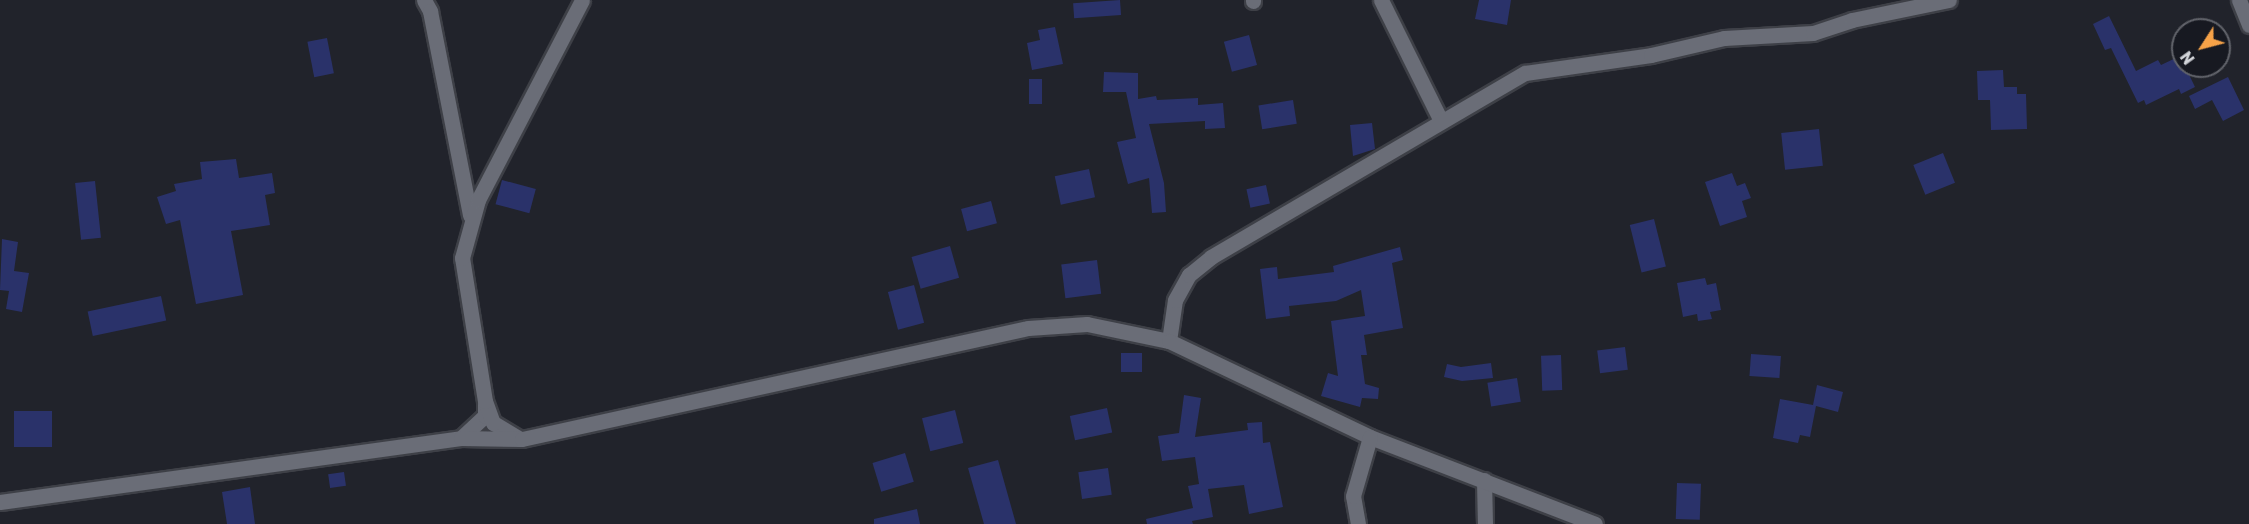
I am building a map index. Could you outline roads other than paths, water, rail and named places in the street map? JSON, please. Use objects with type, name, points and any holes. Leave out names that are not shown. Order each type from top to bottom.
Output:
[{"type":"street","points":[[424,0],[432,19],[470,218]]},
{"type":"street","points":[[461,438],[485,416],[485,401],[462,258],[470,218],[582,0]]},
{"type":"street","points":[[1381,0],[1441,121]]},
{"type":"street","points":[[1169,341],[1175,300],[1189,275],[1211,257],[1525,73],[1651,55],[1724,38],[1813,33],[1852,20],[1949,0]]},
{"type":"street","points":[[2239,0],[2249,25]]},
{"type":"street","points":[[0,502],[461,438],[522,439],[1028,328],[1087,324],[1169,341],[1370,437],[1595,524]]},
{"type":"street","points":[[485,401],[493,423],[522,439]]},
{"type":"street","points":[[1358,524],[1353,496],[1370,437]]},
{"type":"street","points":[[1484,480],[1485,524]]}]
